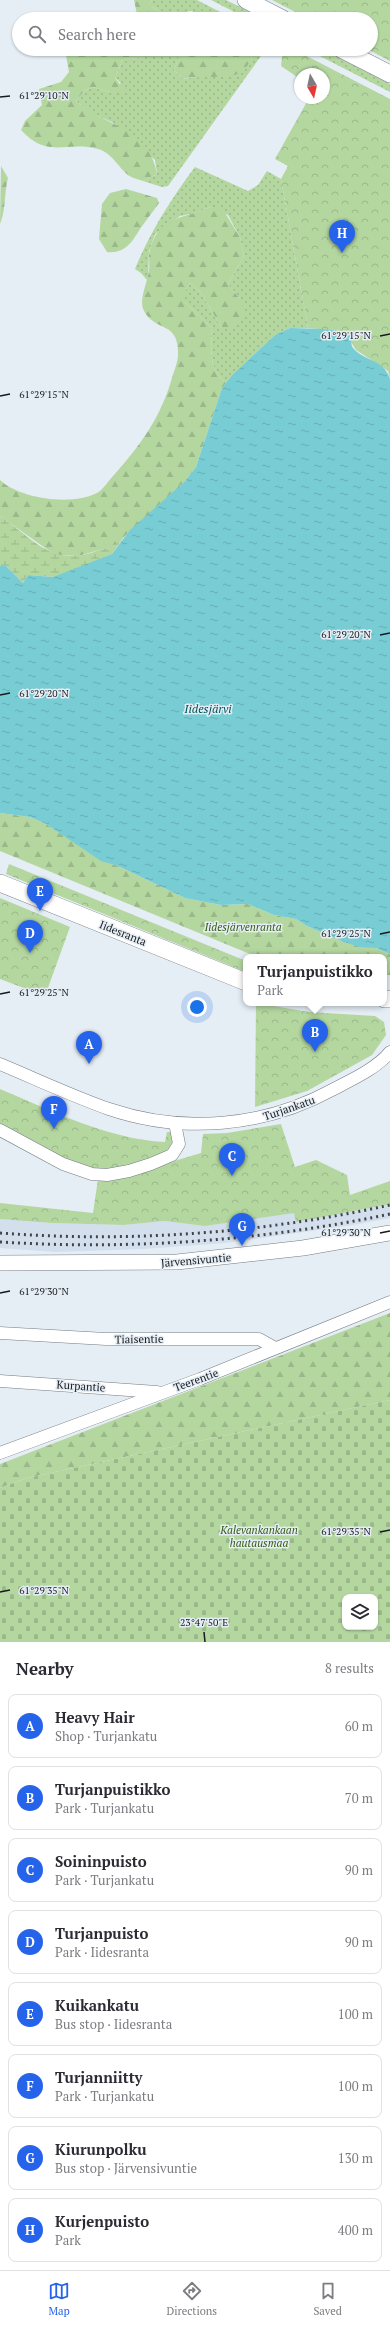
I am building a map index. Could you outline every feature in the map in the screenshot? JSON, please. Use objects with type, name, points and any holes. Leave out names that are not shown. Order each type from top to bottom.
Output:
[{"type":"main road","points":[[246,0],[269,12]]},
{"type":"main road","points":[[355,56],[390,74]]},
{"type":"main road","name":"Iidesranta","points":[[0,883],[243,981]]},
{"type":"street","name":"Turjankatu","points":[[0,1064],[110,1109],[175,1123],[206,1124],[240,1121],[288,1110],[311,1102],[375,1065],[390,1052]]},
{"type":"street","points":[[0,1130],[79,1170],[107,1175],[129,1171],[172,1155],[179,1144],[175,1123]]},
{"type":"street","name":"Järvensivuntie","points":[[0,1263],[177,1262],[303,1248],[390,1233]]},
{"type":"street","name":"Teerentie","points":[[0,1453],[162,1392],[390,1302]]},
{"type":"street","name":"Tiaisentie","points":[[0,1334],[106,1339],[259,1339],[275,1348]]},
{"type":"street","name":"Kurpantie","points":[[0,1381],[162,1392]]},
{"type":"shaded area","points":[[390,1195],[390,1218],[353,1225],[225,1243],[143,1249],[56,1252],[0,1248],[0,1219],[51,1223],[123,1225],[164,1221],[205,1226]]},
{"type":"green space","points":[[134,0],[152,0],[149,5],[160,12],[137,12]]},
{"type":"green space","points":[[152,0],[197,0],[220,12],[160,12],[149,5]]},
{"type":"green space","points":[[211,0],[226,0],[250,12],[234,12]]},
{"type":"green space","points":[[272,0],[390,0],[390,61],[378,55],[378,12],[295,12]]},
{"type":"green space","points":[[175,11],[189,12],[171,12]]},
{"type":"green space","points":[[66,56],[146,56],[144,58],[123,59],[115,78],[126,92],[110,92],[93,87],[84,91],[76,101],[136,138],[145,147],[153,159],[157,174],[143,181],[133,178],[103,151],[76,146],[49,147],[31,139],[21,130],[25,121],[42,105],[39,89],[61,82],[69,72]]},
{"type":"green space","points":[[146,56],[179,56],[174,70],[183,79],[210,75],[252,60],[251,56],[261,56],[168,186],[162,187],[143,181],[157,174],[155,160],[112,122],[91,113],[76,101],[84,91],[93,87],[110,92],[121,83],[115,78],[123,59],[144,58]]},
{"type":"green space","points":[[179,56],[251,56],[252,60],[240,73],[226,76],[183,79],[174,70]]},
{"type":"green space","points":[[282,56],[307,56],[330,68],[294,68],[294,75],[281,66]]},
{"type":"green space","points":[[320,56],[336,56],[390,84],[390,92]]},
{"type":"green space","points":[[330,68],[390,99],[390,379],[388,371],[356,350],[351,342],[353,337],[350,332],[308,328],[281,179],[288,166],[275,159],[306,104],[330,104]]},
{"type":"green space","points":[[1,166],[8,178],[0,224]]},
{"type":"green space","points":[[195,167],[248,191],[258,185],[267,171],[281,179],[308,328],[290,328],[275,335],[233,374],[226,383],[220,377],[213,365],[211,351],[212,328],[185,302],[185,291],[190,283],[201,293],[222,328],[240,299],[228,284],[244,256],[240,237],[228,215],[210,207],[196,213],[180,216],[155,234],[149,251],[148,281],[135,269],[147,242],[162,216]]},
{"type":"green space","points":[[126,189],[157,198],[159,203],[131,243],[119,251],[107,252],[99,239],[102,204],[110,193]]},
{"type":"green space","points":[[210,207],[222,208],[240,237],[244,256],[228,284],[240,299],[245,312],[232,329],[222,328],[201,293],[190,283],[185,291],[185,302],[212,328],[211,351],[213,365],[220,377],[226,383],[222,388],[196,467],[185,481],[114,546],[78,556],[55,555],[0,516],[0,480],[9,487],[33,496],[61,500],[86,497],[101,490],[141,442],[162,406],[178,358],[175,336],[171,331],[149,318],[142,307],[149,270],[150,249],[154,238],[166,224]]},
{"type":"green space","points":[[0,516],[32,541],[52,552],[64,555],[76,556],[91,553],[112,545],[124,537],[112,554],[91,564],[53,577],[28,575],[23,583],[6,566],[0,566]]},
{"type":"green space","name":"Iidesjärvenranta","points":[[0,813],[30,817],[46,824],[101,860],[118,866],[185,898],[221,905],[248,904],[274,915],[296,919],[307,926],[344,942],[376,948],[390,954],[390,975],[387,975],[387,954],[250,954],[0,851]]},
{"type":"green space","points":[[9,864],[243,960],[243,971],[6,874]]},
{"type":"green space","points":[[0,898],[70,927],[45,996],[0,979]]},
{"type":"green space","points":[[256,1006],[274,1006],[309,1012],[375,1016],[384,1022],[386,1035],[372,1055],[307,1091],[255,1107]]},
{"type":"green space","points":[[0,1089],[60,1115],[122,1136],[165,1142],[167,1132],[172,1132],[173,1137],[171,1145],[167,1151],[160,1155],[127,1168],[109,1172],[97,1172],[84,1168],[54,1156],[0,1127]]},
{"type":"green space","points":[[281,1124],[295,1167],[316,1160],[347,1175],[350,1195],[390,1181],[390,1204],[296,1222],[294,1213],[205,1226],[164,1221],[124,1225],[51,1223],[0,1219],[0,1203],[93,1213],[98,1179],[134,1173],[201,1153],[203,1134],[227,1133]]},
{"type":"green space","points":[[390,1313],[390,1400],[27,1478],[0,1488],[0,1464]]},
{"type":"green space","name":"Kalevankankaan hautausmaa","points":[[390,1400],[390,1642],[0,1642],[0,1488],[27,1478]]},
{"type":"water","name":"Iidesjärvi","points":[[290,328],[324,329],[352,333],[351,344],[353,348],[363,356],[383,367],[390,379],[390,954],[376,948],[359,947],[344,942],[307,926],[296,919],[274,915],[248,904],[221,905],[185,898],[118,866],[101,861],[46,824],[30,817],[0,813],[0,566],[6,566],[23,583],[28,575],[53,577],[112,554],[130,530],[185,481],[196,467],[222,388],[233,374],[275,335]]},
{"type":"railway","points":[[0,1233],[98,1237],[196,1233],[294,1223],[390,1205]]},
{"type":"railway","points":[[0,1242],[98,1245],[196,1241],[293,1231],[390,1214]]},
{"type":"place","name":"Kurjenpuisto","points":[[342,253]]},
{"type":"place","name":"Kuikankatu","points":[[40,911]]},
{"type":"place","name":"Turjanpuisto","points":[[30,953]]},
{"type":"place","name":"Turjanpuistikko","points":[[315,1052]]},
{"type":"place","name":"Heavy Hair","points":[[89,1064]]},
{"type":"place","name":"Turjanniitty","points":[[54,1129]]},
{"type":"place","name":"Soininpuisto","points":[[232,1176]]},
{"type":"place","name":"Kiurunpolku","points":[[242,1246]]}]
